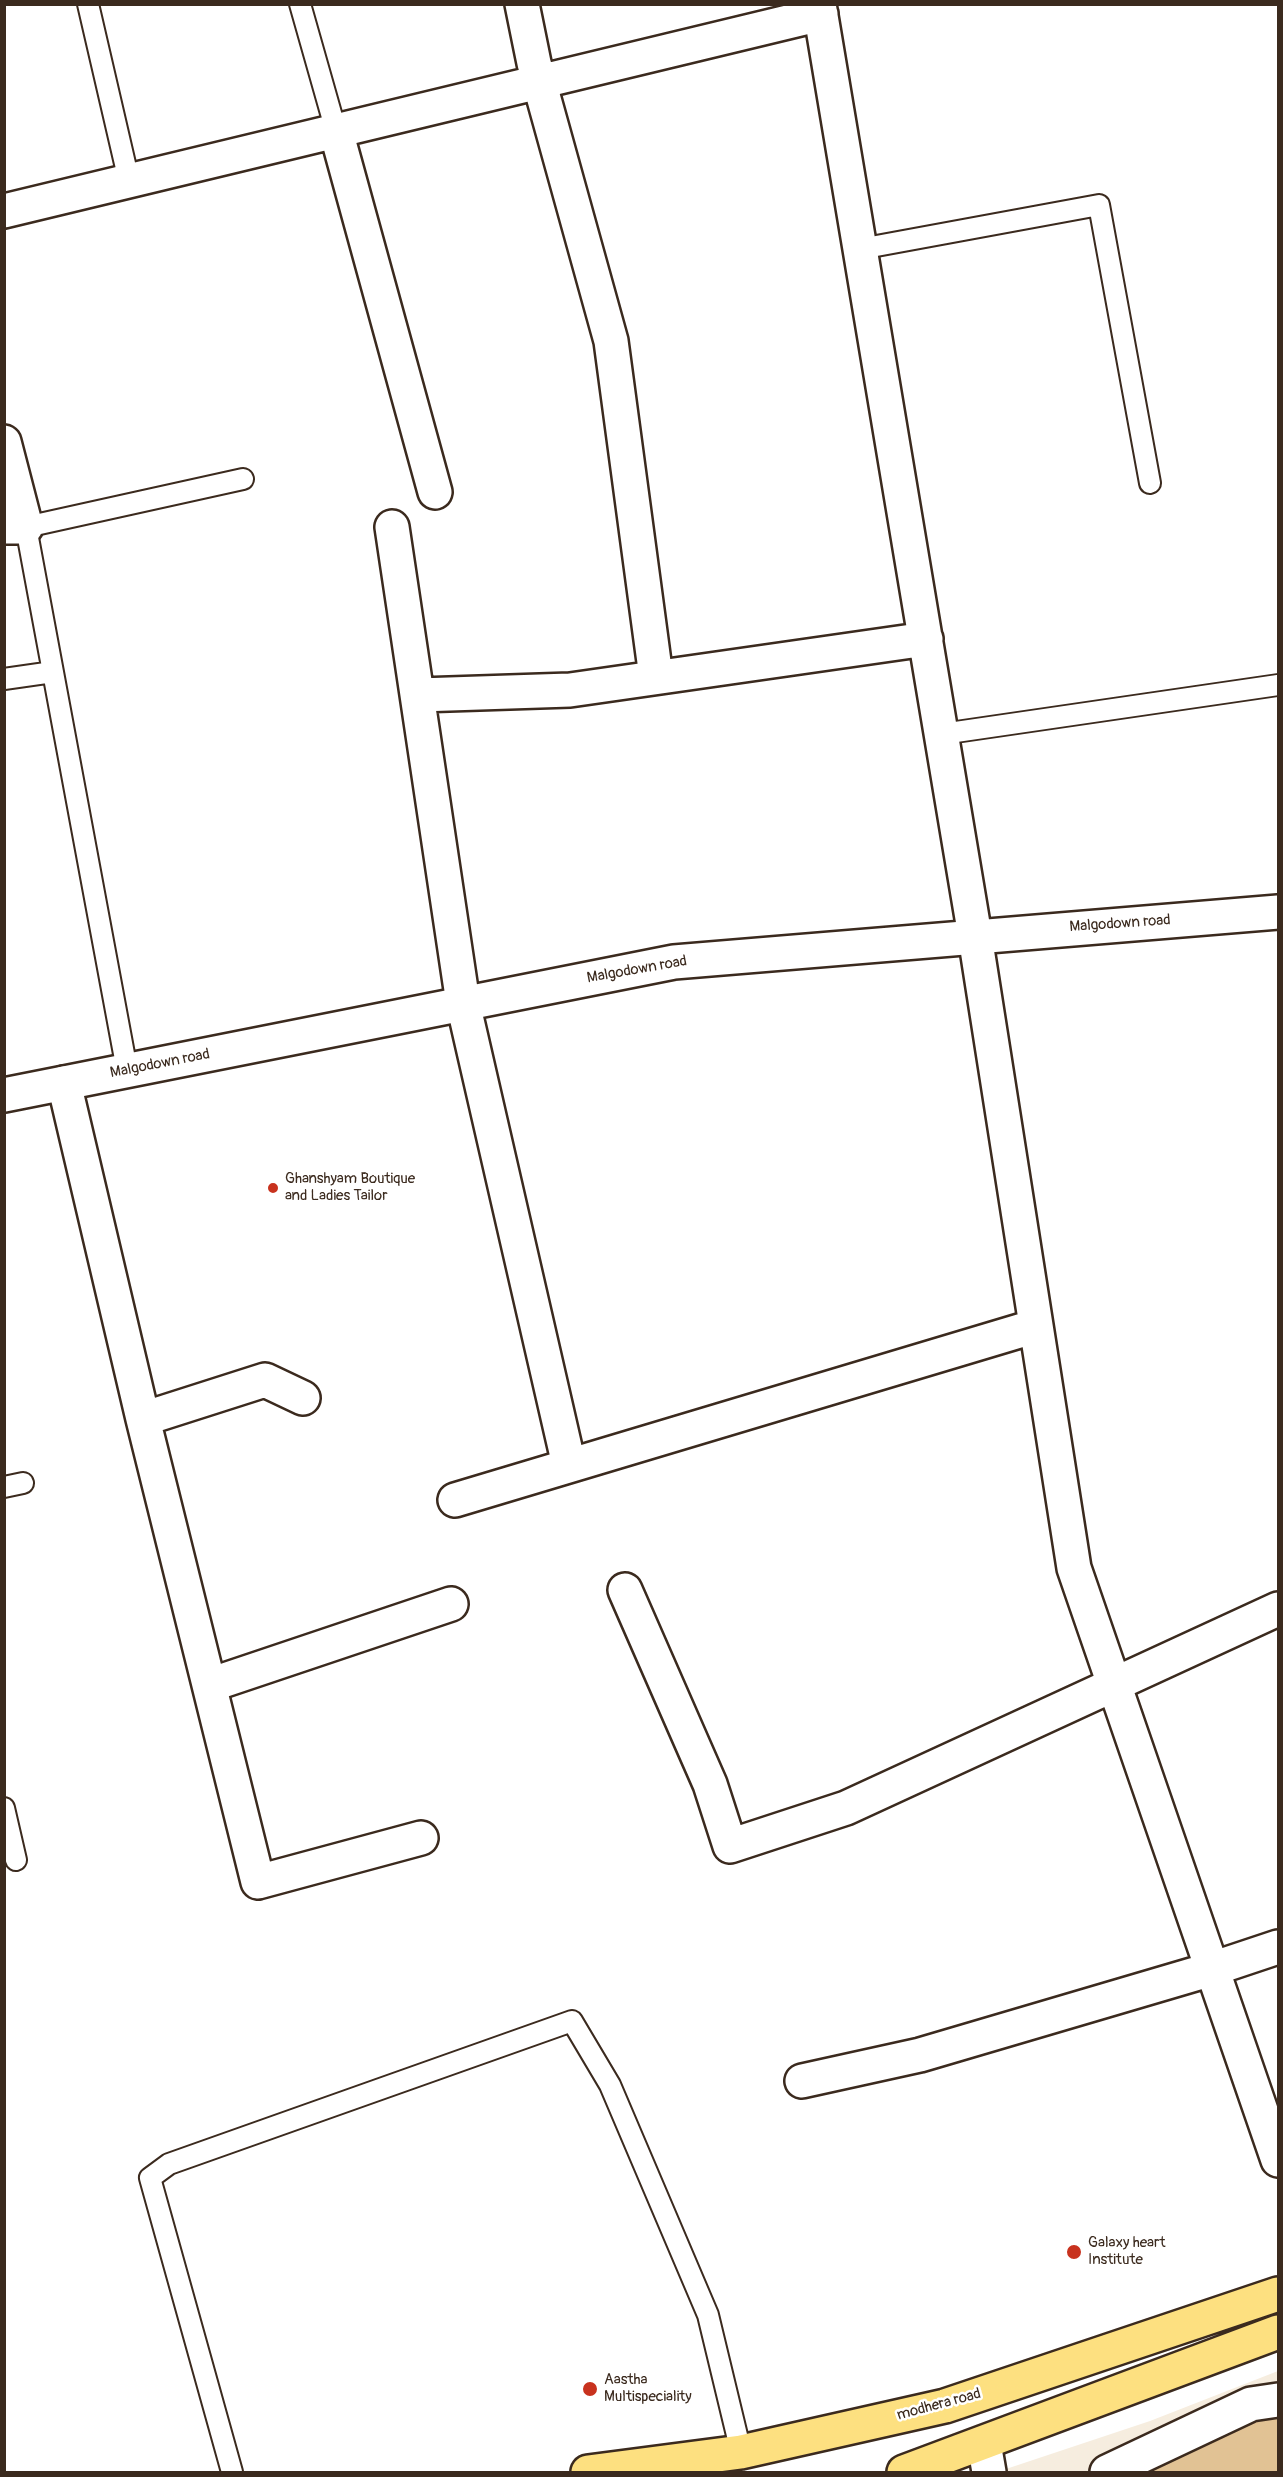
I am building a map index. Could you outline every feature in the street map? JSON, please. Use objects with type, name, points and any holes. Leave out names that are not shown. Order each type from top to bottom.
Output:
[{"type":"main road","name":"modhera road","points":[[588,2472],[741,2452],[945,2406],[1278,2294]]},
{"type":"main road","points":[[904,2472],[986,2458],[1278,2332]]},
{"type":"street","points":[[522,4],[540,82],[611,341],[656,677]]},
{"type":"street","points":[[4,211],[540,82],[820,9],[975,936],[1074,1568],[1278,2160]]},
{"type":"street","points":[[336,131],[435,492]]},
{"type":"street","points":[[4,442],[15,527]]},
{"type":"street","points":[[392,527],[419,695],[463,1003],[569,1465]]},
{"type":"street","points":[[419,695],[570,690],[926,639]]},
{"type":"street","name":"Malgodown road","points":[[4,1095],[674,962],[1278,912]]},
{"type":"street","points":[[64,1083],[143,1419],[258,1882],[422,1838]]},
{"type":"street","points":[[455,1500],[1036,1326]]},
{"type":"street","points":[[143,1419],[265,1380],[303,1398]]},
{"type":"street","points":[[625,1590],[710,1784],[730,1846],[846,1808],[1278,1609]]},
{"type":"street","points":[[210,1685],[451,1604]]},
{"type":"street","points":[[802,2081],[920,2055],[1212,1969],[1278,1947]]},
{"type":"street","points":[[1107,2472],[1251,2404],[1278,2400]]},
{"type":"lane","points":[[88,4],[129,181]]},
{"type":"lane","points":[[300,4],[336,131]]},
{"type":"lane","points":[[860,249],[1099,205],[1150,483]]},
{"type":"lane","points":[[127,1070],[53,672],[15,527],[243,479]]},
{"type":"lane","points":[[4,679],[53,672]]},
{"type":"lane","points":[[942,734],[1278,685]]},
{"type":"lane","points":[[4,1808],[16,1860]]},
{"type":"lane","points":[[232,2472],[150,2178],[169,2164],[572,2021],[610,2085],[708,2315],[741,2452]]},
{"type":"shaded area","points":[[1278,2371],[1278,2472],[997,2472],[1150,2421]]},
{"type":"building","points":[[1278,2403],[1278,2472],[1111,2472]]},
{"type":"place","name":"Ghanshyam Boutique and Ladies Tailor","points":[[273,1188]]},
{"type":"place","name":"Galaxy heart Institute","points":[[1074,2252]]},
{"type":"place","name":"Aastha Multispeciality","points":[[590,2389]]}]
